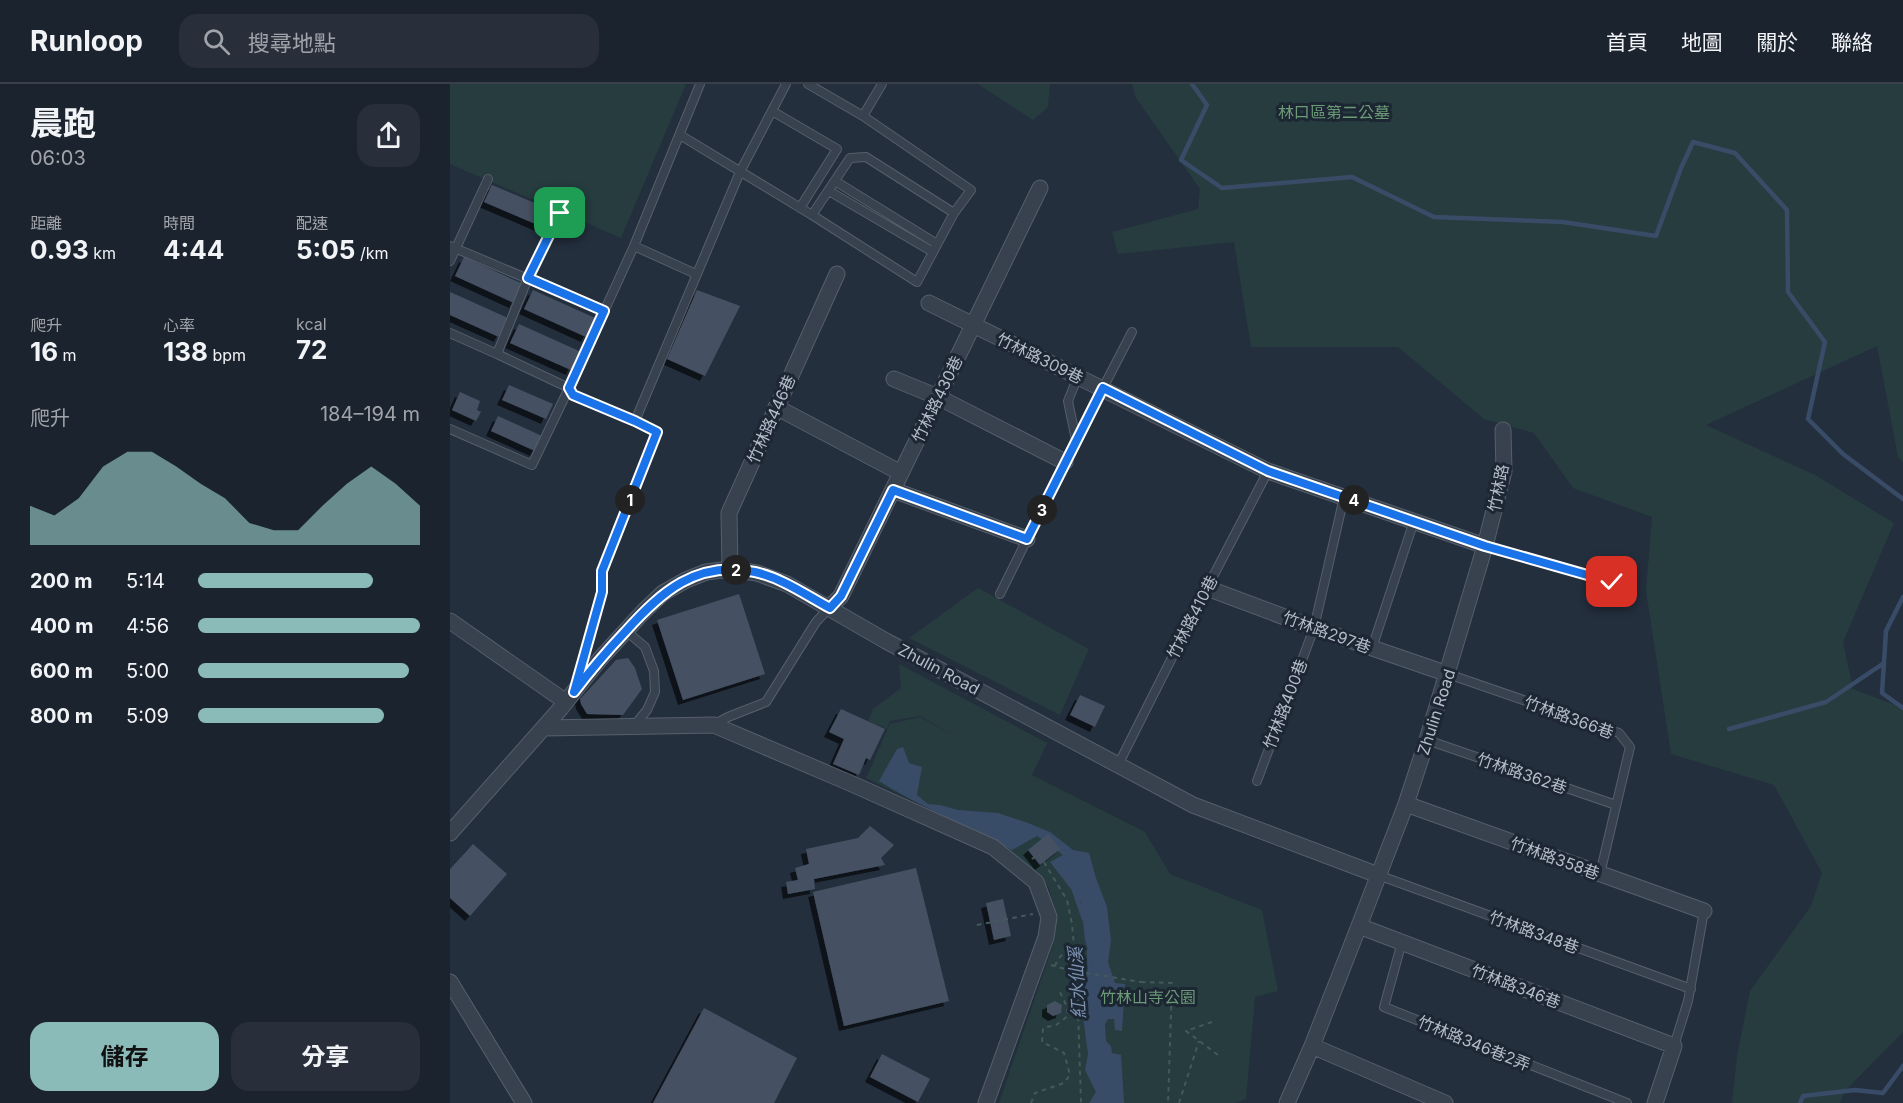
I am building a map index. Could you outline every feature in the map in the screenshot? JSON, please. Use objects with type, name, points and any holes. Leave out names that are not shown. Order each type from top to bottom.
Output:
[{"type":"street","name":"竹林路430巷","points":[[830,608],[841,596],[1040,188]]},
{"type":"street","name":"竹林路446巷","points":[[730,569],[729,513],[837,274]]},
{"type":"street","name":"竹林路309巷","points":[[929,303],[1268,471],[1485,546]]},
{"type":"street","points":[[894,379],[938,397],[1065,462]]},
{"type":"street","points":[[777,407],[901,473]]},
{"type":"street","name":"竹林路","points":[[1485,546],[1504,471],[1503,430]]},
{"type":"street","points":[[893,490],[1027,539]]},
{"type":"street","name":"Zhulin Road","points":[[1291,1102],[1406,804],[1448,674],[1485,546]]},
{"type":"street","name":"Zhulin Road","points":[[450,833],[626,631],[663,593],[706,572],[730,569],[757,573],[787,584],[886,641],[1193,804],[1378,874]]},
{"type":"street","name":"竹林路297巷","points":[[1207,588],[1448,674]]},
{"type":"street","points":[[450,621],[570,697]]},
{"type":"street","points":[[543,728],[714,725],[993,847],[1036,882],[1049,916],[1046,937],[986,1103]]},
{"type":"street","name":"竹林路358巷","points":[[1406,804],[1704,911]]},
{"type":"street","name":"竹林路346巷","points":[[1359,926],[1674,1046]]},
{"type":"street","points":[[450,982],[524,1103]]},
{"type":"street","points":[[1312,1046],[1445,1103]]},
{"type":"street","points":[[1655,1103],[1674,1046]]},
{"type":"lane","points":[[450,429],[532,465],[634,246],[700,84]]},
{"type":"lane","points":[[635,421],[740,172],[786,84]]},
{"type":"lane","points":[[680,135],[917,282],[954,213],[972,190],[863,116],[808,84]]},
{"type":"lane","points":[[863,116],[882,84]]},
{"type":"lane","points":[[772,111],[837,149],[800,208]]},
{"type":"lane","points":[[812,215],[850,158],[866,157],[954,213]]},
{"type":"lane","points":[[450,261],[453,247],[488,179]]},
{"type":"lane","points":[[835,181],[937,244]]},
{"type":"lane","points":[[829,191],[933,252]]},
{"type":"lane","points":[[497,354],[528,278],[560,213]]},
{"type":"lane","points":[[634,246],[696,274]]},
{"type":"lane","points":[[453,247],[604,311]]},
{"type":"lane","points":[[1000,594],[1132,332]]},
{"type":"lane","points":[[450,333],[569,388],[573,395],[657,432],[602,571],[602,592],[570,697]]},
{"type":"lane","points":[[1076,440],[1068,401],[1078,376]]},
{"type":"lane","name":"竹林路410巷","points":[[1118,765],[1268,471]]},
{"type":"lane","name":"竹林路400巷","points":[[1257,781],[1314,628],[1344,496]]},
{"type":"lane","points":[[1372,648],[1414,521]]},
{"type":"lane","points":[[1485,546],[1612,582]]},
{"type":"lane","points":[[714,725],[766,702],[816,622],[830,608]]},
{"type":"lane","points":[[626,631],[645,647],[654,671],[655,692],[647,710],[634,726]]},
{"type":"lane","name":"竹林路366巷","points":[[1448,674],[1619,733],[1630,747],[1600,874]]},
{"type":"lane","name":"竹林路362巷","points":[[1427,740],[1616,805]]},
{"type":"lane","name":"竹林路348巷","points":[[1378,874],[1690,988]]},
{"type":"lane","points":[[1674,1046],[1688,1001],[1704,911]]},
{"type":"lane","name":"竹林路346巷2弄","points":[[1402,942],[1384,1007],[1627,1103]]},
{"type":"path","points":[[1028,862],[1039,854],[1067,900],[1075,951],[1081,1103]]},
{"type":"path","points":[[977,926],[1036,914]]},
{"type":"path","points":[[1055,966],[1058,957],[1075,951]]},
{"type":"path","points":[[1068,970],[1141,982],[1172,983],[1168,1103]]},
{"type":"path","points":[[1030,1103],[1035,1094],[1064,1083],[1070,1075],[1064,1053],[1042,1042],[1042,1028],[1056,1025],[1068,1016],[1067,1007],[1060,992]]},
{"type":"path","points":[[1212,1022],[1186,1031],[1218,1055]]},
{"type":"path","points":[[1179,1103],[1199,1041]]},
{"type":"green space","points":[[450,84],[686,84],[621,238],[450,164]]},
{"type":"green space","points":[[978,84],[1050,84],[1048,107],[1033,120]]},
{"type":"green space","name":"林口區第二公墓","points":[[1132,84],[1903,84],[1903,463],[1898,457],[1877,346],[1706,425],[1815,475],[1894,523],[1843,642],[1853,689],[1903,708],[1903,1032],[1845,1091],[1840,1103],[1732,1103],[1737,1056],[1750,991],[1811,906],[1822,873],[1774,785],[1671,754],[1646,591],[1652,517],[1573,488],[1534,433],[1484,419],[1398,347],[1251,347],[1234,242],[1118,254],[1112,232],[1198,209],[1200,189],[1136,98]]},
{"type":"green space","points":[[978,588],[1089,649],[1060,715],[909,638]]},
{"type":"green space","name":"竹林山寺公園","points":[[899,664],[1047,743],[1032,775],[1145,832],[1170,874],[1262,910],[1278,991],[1255,997],[1246,1099],[1235,1103],[999,1103],[1052,948],[1057,915],[1048,886],[1022,861],[981,834],[866,778],[890,724],[920,717],[958,738],[920,716],[890,721],[887,729],[868,721],[873,709],[901,688]]},
{"type":"water","points":[[903,747],[909,763],[922,767],[917,795],[928,804],[958,810],[998,813],[1050,832],[1073,850],[1089,853],[1107,907],[1111,941],[1108,962],[1115,983],[1125,984],[1122,1031],[1115,1030],[1114,1019],[1108,1019],[1105,1024],[1106,1041],[1111,1046],[1112,1053],[1121,1055],[1124,1103],[1089,1103],[1096,1092],[1085,1070],[1088,1054],[1079,986],[1092,963],[1085,940],[1081,902],[1050,862],[1063,855],[1037,836],[1012,850],[879,781],[897,749]]},
{"type":"building","points":[[492,185],[554,211],[547,229],[484,202]]},
{"type":"building","points":[[464,257],[523,284],[514,303],[455,276]]},
{"type":"building","points":[[533,290],[595,318],[586,337],[524,309]]},
{"type":"building","points":[[697,290],[740,306],[705,376],[667,359]]},
{"type":"building","points":[[450,292],[508,318],[499,337],[450,315]]},
{"type":"building","points":[[519,324],[579,351],[571,370],[510,343]]},
{"type":"building","points":[[509,385],[553,404],[546,419],[502,400]]},
{"type":"building","points":[[460,392],[480,401],[477,410],[481,412],[476,421],[452,410]]},
{"type":"building","points":[[498,416],[542,436],[535,451],[491,431]]},
{"type":"building","points":[[739,594],[765,674],[683,700],[657,620]]},
{"type":"building","points":[[628,658],[635,668],[642,689],[623,715],[587,714],[580,699],[616,660]]},
{"type":"building","points":[[1080,695],[1105,706],[1095,727],[1070,715]]},
{"type":"building","points":[[841,709],[885,729],[870,760],[866,758],[859,775],[833,764],[844,739],[829,732]]},
{"type":"building","points":[[870,826],[894,845],[881,858],[885,865],[814,879],[815,889],[788,894],[786,882],[798,880],[795,868],[809,864],[806,849],[858,838]]},
{"type":"building","points":[[1048,834],[1060,849],[1040,865],[1028,850]]},
{"type":"building","points":[[473,844],[507,874],[470,916],[450,898],[450,869]]},
{"type":"building","points":[[916,868],[949,1001],[844,1026],[813,892]]},
{"type":"building","points":[[1003,899],[1011,936],[994,940],[986,903]]},
{"type":"building","points":[[1055,1001],[1062,1005],[1061,1013],[1053,1016],[1047,1012],[1047,1005]]},
{"type":"building","points":[[704,1008],[797,1058],[774,1103],[653,1103]]},
{"type":"building","points":[[882,1054],[930,1079],[918,1102],[870,1077]]},
{"type":"waterway","points":[[1192,84],[1207,105],[1181,160],[1222,188],[1352,177],[1434,217],[1563,222],[1656,236],[1693,142],[1735,153],[1787,210],[1788,292],[1825,342],[1808,419],[1843,454],[1903,499]]},
{"type":"waterway","points":[[1903,597],[1886,631],[1882,693],[1903,708]]},
{"type":"waterway","points":[[1729,729],[1826,702],[1884,663]]},
{"type":"waterway","name":"紅水仙溪","points":[[1074,890],[1084,919]]},
{"type":"waterway","name":"紅水仙溪","points":[[1089,951],[1090,972]]},
{"type":"waterway","name":"紅水仙溪","points":[[1800,1103],[1803,1096],[1855,1090],[1883,1093],[1903,1066]]},
{"type":"route","points":[[560,213],[528,278],[604,311],[569,388],[573,395],[657,432],[602,571],[602,592],[574,692],[600,659],[663,593],[706,572],[730,569],[757,573],[787,584],[830,608],[841,596],[893,490],[1027,539],[1103,388],[1268,471],[1485,546],[1612,582]]}]
